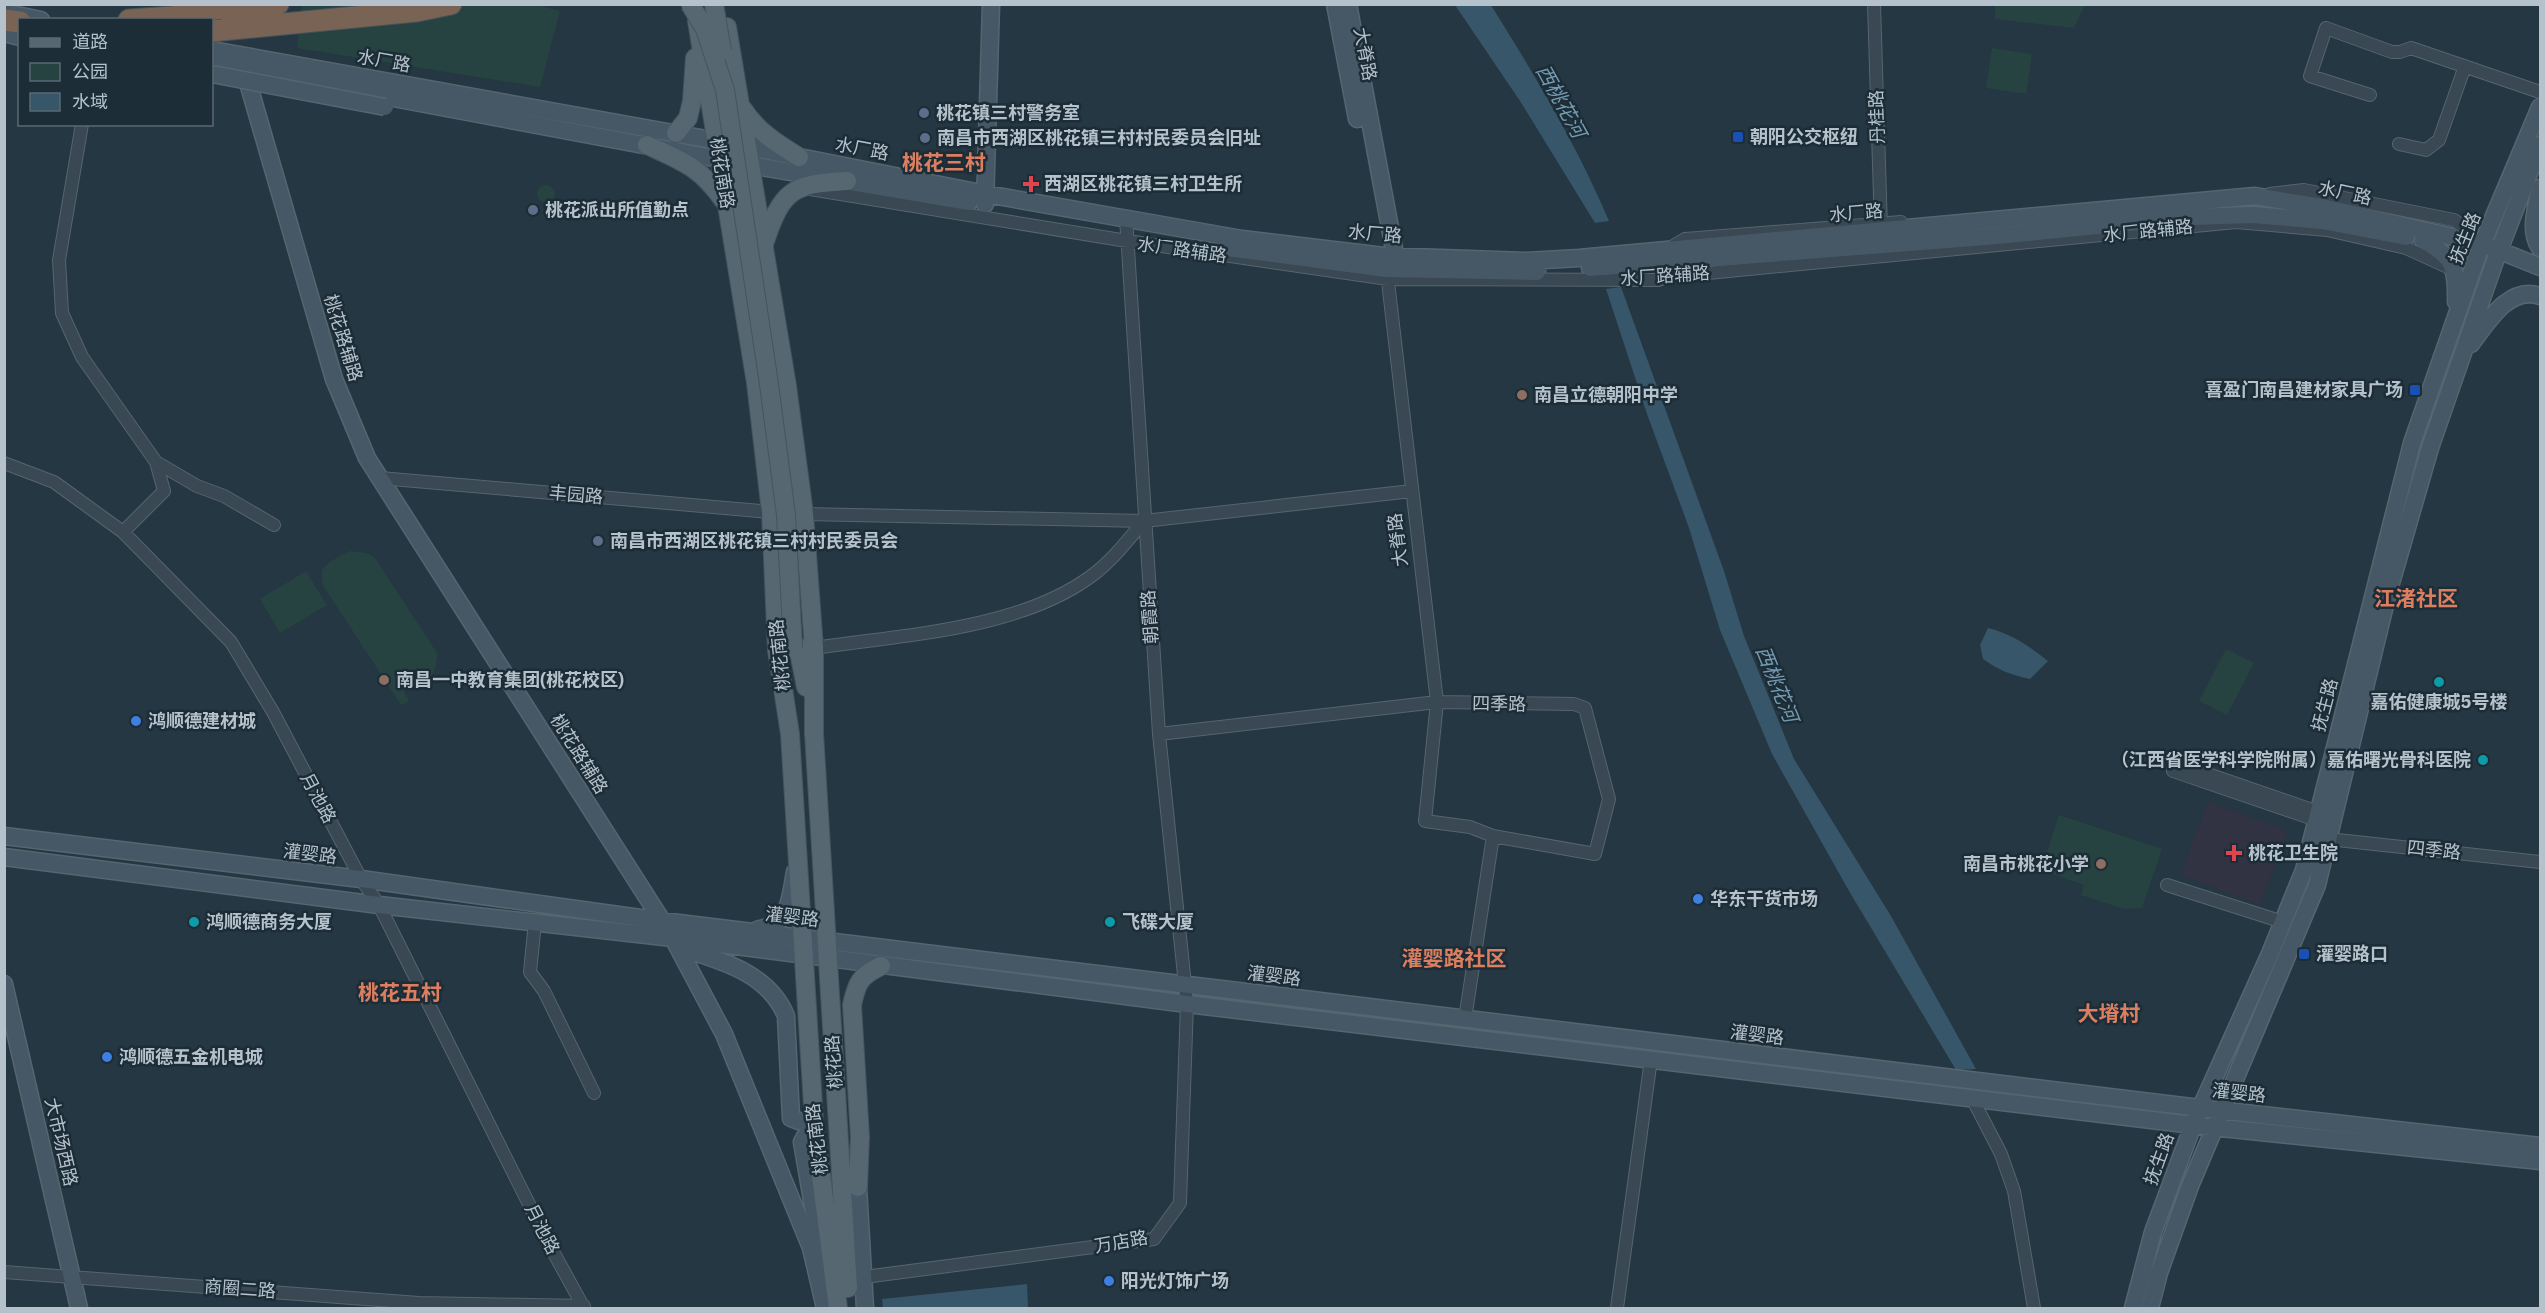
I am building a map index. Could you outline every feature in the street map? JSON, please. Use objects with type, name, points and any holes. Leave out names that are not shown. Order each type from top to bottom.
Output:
[{"type":"highway","points":[[172,17],[242,4]]},
{"type":"highway","points":[[158,18],[278,4]]},
{"type":"highway","points":[[213,31],[417,11],[452,4]]},
{"type":"main road","name":"桃花南路","points":[[692,4],[698,26],[756,382],[771,512],[777,651],[790,735],[798,857],[803,947],[807,1121],[828,1308]]},
{"type":"main road","points":[[692,4],[705,29],[725,90],[769,384],[814,733],[827,950]]},
{"type":"main road","points":[[714,4],[775,385],[791,515],[802,648],[790,735]]},
{"type":"main road","name":"桃花南路","points":[[723,4],[787,386],[804,514],[802,648]]},
{"type":"main road","points":[[986,196],[991,4]]},
{"type":"main road","name":"大脊路","points":[[1335,4],[1390,266]]},
{"type":"main road","name":"大脊路","points":[[1348,4],[1390,266]]},
{"type":"main road","points":[[4,12],[32,18]]},
{"type":"main road","points":[[676,133],[688,118],[692,101],[698,26]]},
{"type":"main road","name":"水厂路","points":[[213,50],[242,62],[447,107],[647,146],[847,181],[986,196]]},
{"type":"main road","name":"水厂路","points":[[213,64],[242,62],[717,140],[986,196],[1127,230],[1242,251],[1390,266],[1539,272],[1974,238],[2192,217],[2253,214],[2322,221],[2423,240],[2472,242]]},
{"type":"main road","name":"桃花路辅路","points":[[242,62],[334,379],[367,458],[675,943],[724,1034],[811,1248],[828,1308]]},
{"type":"main road","points":[[213,74],[385,107],[418,111],[447,107]]},
{"type":"main road","points":[[739,103],[752,124],[773,142],[799,157]]},
{"type":"main road","name":"抚生路","points":[[2133,1308],[2153,1232],[2193,1125],[2304,870],[2412,443],[2456,318],[2472,242],[2490,226],[2541,107]]},
{"type":"main road","name":"抚生路","points":[[2150,1308],[2159,1273],[2190,1186],[2317,885],[2387,597],[2430,448],[2497,255],[2541,145]]},
{"type":"main road","points":[[647,146],[690,164],[708,179],[727,206]]},
{"type":"main road","points":[[763,246],[776,213],[785,199],[800,187],[814,183],[847,181]]},
{"type":"main road","points":[[2541,188],[2536,242],[2541,248]]},
{"type":"main road","name":"水厂路","points":[[1390,266],[1527,261],[1666,250],[1881,226],[1968,222],[2255,196],[2322,207],[2472,242],[2541,280]]},
{"type":"main road","points":[[2423,240],[2442,251],[2455,271],[2456,318]]},
{"type":"main road","name":"水厂路","points":[[2497,255],[2541,267]]},
{"type":"main road","points":[[2462,357],[2495,312],[2508,301],[2527,295],[2541,296]]},
{"type":"main road","name":"灌婴路","points":[[4,836],[361,879],[751,932],[803,947]]},
{"type":"main road","name":"灌婴路","points":[[4,857],[379,905],[535,922],[675,943],[803,947],[1186,985],[2200,1108],[2541,1146]]},
{"type":"main road","points":[[751,932],[776,924],[781,918],[792,892],[798,857]]},
{"type":"main road","points":[[675,943],[730,963],[755,978],[780,1002],[786,1016],[791,1118],[807,1121],[802,1142],[828,1308]]},
{"type":"main road","name":"灌婴路","points":[[827,950],[881,966],[1187,1004],[2193,1125],[2541,1161]]},
{"type":"main road","name":"桃花路","points":[[827,950],[839,1154],[855,1278],[849,1308]]},
{"type":"main road","points":[[865,1308],[855,1278],[860,1137],[852,1005],[855,990],[863,974],[881,966]]},
{"type":"main road","name":"大市场西路","points":[[4,984],[79,1308]]},
{"type":"main road","points":[[839,1154],[858,1187]]},
{"type":"street","name":"丹桂路","points":[[1874,4],[1881,226]]},
{"type":"street","points":[[2370,95],[2310,76],[2326,28],[2392,52],[2411,48],[2541,92]]},
{"type":"street","points":[[2399,144],[2426,150],[2439,140],[2466,66]]},
{"type":"street","points":[[82,126],[59,260],[62,313],[82,357],[156,462],[164,490],[123,532]]},
{"type":"street","name":"水厂路辅路","points":[[800,187],[1127,230]]},
{"type":"street","name":"水厂路辅路","points":[[986,196],[1244,234],[1344,246],[1390,266],[1658,280],[1673,273],[1685,271],[1698,274],[2236,222],[2327,230],[2406,248],[2455,271]]},
{"type":"street","name":"朝霞路","points":[[1127,230],[1159,734],[1187,1004]]},
{"type":"street","name":"大脊路","points":[[1390,266],[1412,491],[1437,702],[1425,821],[1470,827],[1493,836]]},
{"type":"street","points":[[156,462],[197,486],[224,496],[274,525]]},
{"type":"street","name":"月池路","points":[[6,464],[54,483],[123,532],[231,642],[273,712],[361,879],[379,905],[550,1246],[584,1307]]},
{"type":"street","name":"丰园路","points":[[380,478],[771,512]]},
{"type":"street","points":[[804,514],[1144,520],[1412,491]]},
{"type":"street","points":[[802,648],[915,635],[980,622],[1035,606],[1065,593],[1091,576],[1116,554],[1144,520]]},
{"type":"street","name":"四季路","points":[[1159,734],[1437,702],[1574,705],[1585,708],[1609,799],[1595,854],[1493,836]]},
{"type":"street","points":[[2176,763],[2317,816],[2173,771],[2176,763]]},
{"type":"street","points":[[1466,1019],[1493,836]]},
{"type":"street","name":"四季路","points":[[2328,839],[2541,862]]},
{"type":"street","points":[[2167,885],[2283,922]]},
{"type":"street","points":[[535,922],[530,972],[544,991],[594,1093]]},
{"type":"street","name":"万店路","points":[[855,1278],[1154,1239],[1180,1203],[1187,1004]]},
{"type":"street","points":[[1617,1308],[1650,1059]]},
{"type":"street","points":[[1972,1098],[2001,1154],[2014,1191],[2034,1308]]},
{"type":"street","points":[[788,1192],[810,1189]]},
{"type":"street","name":"商圈二路","points":[[4,1272],[419,1303],[584,1307]]},
{"type":"shaded area","name":"桃花卫生院","points":[[2208,801],[2288,831],[2260,905],[2180,875]]},
{"type":"green space","points":[[533,4],[560,11],[540,87],[297,48],[302,5]]},
{"type":"green space","points":[[1995,4],[2085,5],[2074,28],[1995,19]]},
{"type":"green space","points":[[1992,48],[2032,54],[2026,94],[1986,88]]},
{"type":"green space","points":[[546,185],[552,188],[555,194],[552,200],[546,203],[540,200],[537,194],[540,188]]},
{"type":"green space","points":[[350,551],[367,553],[375,558],[437,653],[434,671],[423,686],[402,688],[409,701],[401,705],[322,584],[322,570],[329,562]]},
{"type":"green space","points":[[306,571],[327,605],[280,633],[260,599]]},
{"type":"green space","points":[[2226,649],[2254,663],[2227,715],[2199,701]]},
{"type":"green space","points":[[2059,815],[2162,849],[2142,908],[2124,909],[2081,895],[2084,885],[2041,870]]},
{"type":"water","points":[[1455,5],[1491,5],[1569,137],[1609,221],[1595,223],[1520,101]]},
{"type":"water","points":[[1621,287],[1724,571],[1744,636],[1794,759],[1891,916],[1976,1069],[1956,1070],[1849,891],[1772,754],[1720,630],[1689,528],[1647,414],[1606,289]]},
{"type":"water","points":[[1988,628],[2020,641],[2048,661],[2030,679],[1994,666],[1983,659],[1980,645]]},
{"type":"water","points":[[1027,1284],[1028,1308],[883,1308],[882,1299]]},
{"type":"place","name":"桃花镇三村警务室","points":[[924,113]]},
{"type":"place","name":"朝阳公交枢纽","points":[[1738,137]]},
{"type":"place","name":"南昌市西湖区桃花镇三村村民委员会旧址","points":[[925,138]]},
{"type":"place","name":"西湖区桃花镇三村卫生所","points":[[1031,184]]},
{"type":"place","name":"桃花派出所值勤点","points":[[533,210]]},
{"type":"place","name":"喜盈门南昌建材家具广场","points":[[2415,390]]},
{"type":"place","name":"南昌立德朝阳中学","points":[[1522,395]]},
{"type":"place","name":"南昌市西湖区桃花镇三村村民委员会","points":[[598,541]]},
{"type":"place","name":"南昌一中教育集团(桃花校区)","points":[[384,680]]},
{"type":"place","name":"嘉佑健康城5号楼","points":[[2439,682]]},
{"type":"place","name":"鸿顺德建材城","points":[[136,721]]},
{"type":"place","name":"（江西省医学科学院附属）嘉佑曙光骨科医院","points":[[2483,760]]},
{"type":"place","name":"桃花卫生院","points":[[2234,853]]},
{"type":"place","name":"南昌市桃花小学","points":[[2101,864]]},
{"type":"place","name":"华东干货市场","points":[[1698,899]]},
{"type":"place","name":"鸿顺德商务大厦","points":[[194,922]]},
{"type":"place","name":"飞碟大厦","points":[[1110,922]]},
{"type":"place","name":"灌婴路口","points":[[2304,954]]},
{"type":"place","name":"鸿顺德五金机电城","points":[[107,1057]]},
{"type":"place","name":"阳光灯饰广场","points":[[1109,1281]]},
{"type":"district","name":"桃花三村","points":[[944,163]]},
{"type":"district","name":"江渚社区","points":[[2416,599]]},
{"type":"district","name":"灌婴路社区","points":[[1454,959]]},
{"type":"district","name":"桃花五村","points":[[400,993]]},
{"type":"district","name":"大塉村","points":[[2109,1014]]},
{"type":"water label","name":"西桃花河","points":[[1561,101]]},
{"type":"water label","name":"西桃花河","points":[[1777,684]]}]
